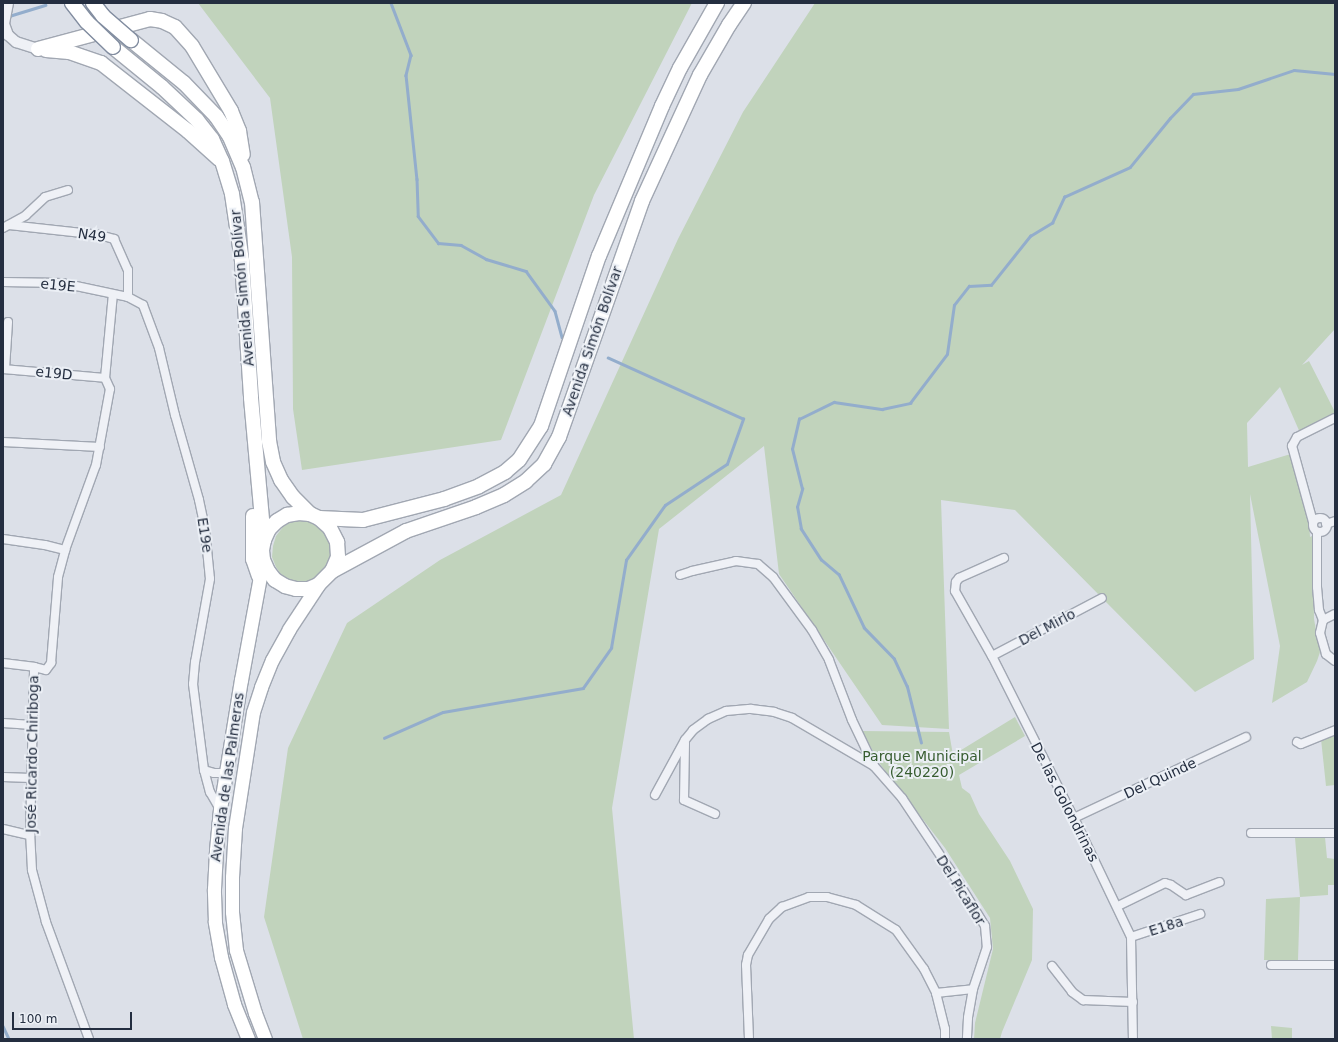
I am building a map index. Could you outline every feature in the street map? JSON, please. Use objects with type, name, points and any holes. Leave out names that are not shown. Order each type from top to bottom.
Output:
[{"type":"highway","name":"Avenida Simón Bolívar","points":[[72,3],[87,22],[113,47],[162,87],[197,120],[212,139],[222,161],[232,194],[240,239],[251,398],[264,540]]},
{"type":"highway","name":"Avenida Simón Bolívar","points":[[93,3],[103,16],[184,83],[216,116],[230,137],[243,167],[252,202],[269,441],[273,462],[281,480],[293,497],[315,516],[363,520],[444,498],[479,486],[505,472],[519,460],[541,426],[599,256],[662,106],[680,68],[717,3]]},
{"type":"highway","name":"Avenida Simón Bolívar","points":[[332,571],[406,531],[476,507],[504,495],[526,481],[544,464],[559,437],[642,201],[700,75],[729,24],[744,3]]},
{"type":"highway","points":[[38,49],[150,18],[162,21],[175,27],[192,46],[231,111],[242,146],[243,167]]},
{"type":"highway","points":[[38,49],[69,52],[101,63],[188,131],[222,161]]},
{"type":"highway","points":[[251,398],[247,408],[247,428],[253,526],[253,559],[259,576]]},
{"type":"highway","points":[[299,513],[315,516],[330,528],[337,542],[338,557],[332,571],[318,584],[308,588],[296,589],[285,586],[275,580],[268,571],[263,560],[264,540],[269,529],[282,518],[299,513]]},
{"type":"main road","name":"Avenida de las Palmeras","points":[[248,1039],[234,1004],[223,964],[215,922],[216,850],[220,809],[259,576],[263,560]]},
{"type":"main road","name":"Avenida de las Palmeras","points":[[265,1039],[255,1013],[236,950],[232,905],[235,828],[253,712],[261,687],[272,660],[289,629],[318,584]]},
{"type":"street","points":[[5,9],[4,24],[8,35],[16,42],[38,49]]},
{"type":"street","points":[[6,226],[26,215],[45,197],[68,190]]},
{"type":"street","name":"N49","points":[[6,226],[100,235],[114,239],[128,270],[128,297]]},
{"type":"street","name":"e19E","points":[[3,282],[62,283],[128,297],[143,305]]},
{"type":"street","name":"José Ricardo Chiriboga","points":[[89,1039],[46,922],[32,870],[30,835],[32,725],[34,667],[46,670],[51,663],[58,578],[65,550],[86,495],[100,447],[110,389],[105,378],[113,294]]},
{"type":"street","name":"E19e","points":[[143,305],[159,348],[175,415],[199,500],[210,562],[209,591],[195,662],[193,684],[204,770],[210,792],[220,809]]},
{"type":"street","points":[[4,369],[8,322]]},
{"type":"street","name":"e19D","points":[[4,369],[105,378]]},
{"type":"street","points":[[1335,418],[1297,438],[1293,442],[1292,446],[1313,522],[1313,528],[1317,532],[1317,587],[1319,610],[1323,620],[1320,633],[1323,648],[1326,654],[1335,661]]},
{"type":"street","points":[[3,442],[100,447]]},
{"type":"street","points":[[1313,522],[1321,518],[1326,524]]},
{"type":"street","points":[[1326,524],[1335,521]]},
{"type":"street","points":[[1317,532],[1324,530],[1326,524]]},
{"type":"street","points":[[3,539],[45,545],[65,550]]},
{"type":"street","name":"De las Golondrinas","points":[[1004,558],[959,578],[956,582],[955,591],[992,656],[1118,906],[1131,937],[1133,1039]]},
{"type":"street","points":[[680,575],[736,561],[758,564],[773,577],[812,630],[829,660],[852,720],[874,766]]},
{"type":"street","name":"Del Mirlo","points":[[992,656],[1102,598]]},
{"type":"street","points":[[1323,620],[1335,614]]},
{"type":"street","points":[[3,663],[34,667]]},
{"type":"street","points":[[655,795],[685,740],[693,730],[708,719],[726,712],[751,709],[766,711],[792,718],[874,766]]},
{"type":"street","points":[[3,723],[32,725]]},
{"type":"street","points":[[1297,742],[1301,744],[1335,730]]},
{"type":"street","name":"Del Quinde","points":[[1074,818],[1246,737]]},
{"type":"street","points":[[685,740],[684,800],[715,814]]},
{"type":"street","name":"Del Picaflor","points":[[874,766],[902,798],[960,885],[985,926],[987,947],[973,989],[968,1018],[967,1039]]},
{"type":"street","points":[[204,770],[214,773],[226,773]]},
{"type":"street","points":[[3,777],[31,778]]},
{"type":"street","points":[[3,829],[30,835]]},
{"type":"street","points":[[1250,833],[1335,833]]},
{"type":"street","points":[[1118,906],[1165,883],[1171,885],[1186,896],[1220,882]]},
{"type":"street","points":[[749,1039],[746,965],[748,955],[769,919],[782,907],[809,897],[827,897],[856,905],[896,930],[924,969],[936,993],[945,1029],[945,1039]]},
{"type":"street","name":"E18a","points":[[1131,937],[1200,914]]},
{"type":"street","points":[[1271,965],[1335,966]]},
{"type":"street","points":[[1052,966],[1076,997],[1083,1000],[1133,1002]]},
{"type":"street","points":[[936,993],[973,989]]},
{"type":"green space","points":[[198,3],[692,3],[594,195],[501,440],[302,470],[293,409],[292,257],[270,98]]},
{"type":"green space","points":[[815,3],[1335,3],[1335,329],[1302,365],[1309,361],[1335,412],[1335,416],[1301,435],[1280,387],[1247,423],[1248,467],[1294,453],[1309,521],[1310,537],[1316,534],[1313,565],[1314,619],[1320,652],[1307,682],[1272,703],[1280,646],[1250,494],[1254,659],[1195,692],[1015,510],[941,500],[949,729],[882,725],[779,574],[764,446],[659,529],[612,808],[634,1039],[303,1039],[264,917],[288,748],[347,623],[440,560],[561,495],[678,239],[743,112]]},
{"type":"green space","points":[[303,519],[313,520],[331,532],[335,563],[312,584],[291,582],[282,576],[272,557],[276,536],[283,527],[292,521]]},
{"type":"green space","name":"Parque Municipal (240220)","points":[[1015,717],[1025,736],[959,775],[962,788],[970,794],[979,814],[1010,861],[1033,909],[1032,960],[1000,1039],[974,1039],[975,1023],[993,949],[990,918],[945,848],[880,764],[862,731],[949,732],[953,755]]},
{"type":"green space","points":[[1335,733],[1335,785],[1326,786],[1321,739]]},
{"type":"green space","points":[[1325,837],[1327,858],[1335,859],[1335,885],[1328,885],[1328,895],[1300,897],[1295,838]]},
{"type":"green space","points":[[1300,897],[1298,960],[1264,960],[1266,899]]},
{"type":"green space","points":[[1271,1026],[1292,1028],[1292,1039],[1272,1039]]},
{"type":"waterway","points":[[391,3],[411,55],[406,75],[417,179],[418,216],[438,243],[461,245],[486,259],[526,271],[555,311],[562,337]]},
{"type":"waterway","points":[[9,16],[45,5]]},
{"type":"waterway","points":[[921,743],[907,687],[894,659],[864,628],[839,575],[821,560],[801,529],[797,507],[802,489],[792,449],[799,419],[834,402],[882,409],[910,403],[947,354],[954,305],[969,286],[991,285],[1030,236],[1052,223],[1064,197],[1130,167],[1170,118],[1193,94],[1238,89],[1294,70],[1335,74]]},
{"type":"waterway","points":[[384,738],[443,712],[583,688],[611,648],[626,560],[665,505],[727,464],[743,419],[608,358]]},
{"type":"waterway","points":[[3,1026],[9,1039]]}]
